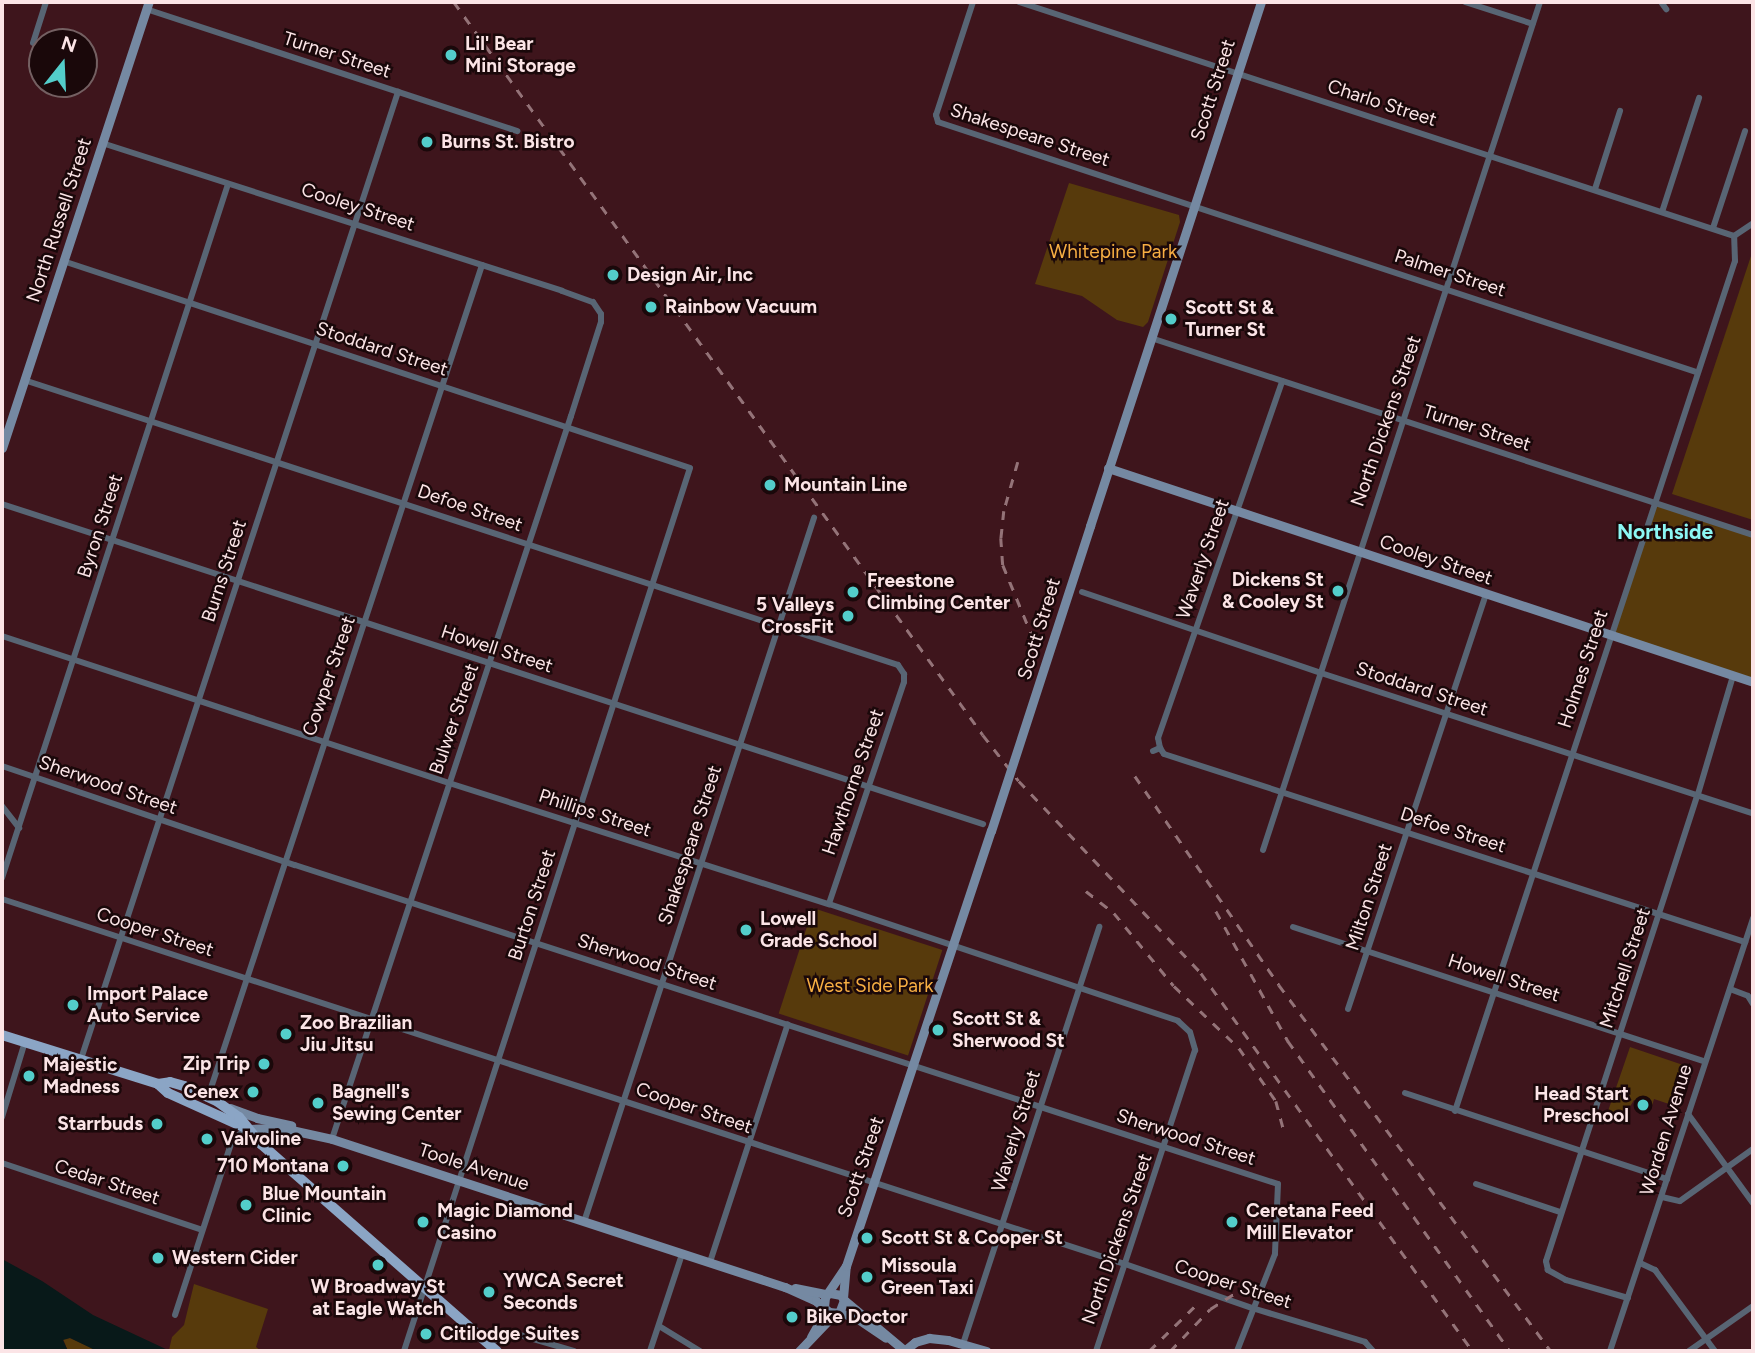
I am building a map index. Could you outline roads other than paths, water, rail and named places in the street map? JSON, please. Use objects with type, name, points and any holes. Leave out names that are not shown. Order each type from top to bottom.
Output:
[{"type":"main road","points":[[2,1035],[158,1084],[168,1093],[248,1129]]},
{"type":"main road","points":[[158,1084],[170,1082],[213,1100],[239,1117],[248,1129],[497,1351]]},
{"type":"street","points":[[38,28],[47,2]]},
{"type":"street","name":"Shakespeare Street","points":[[973,2],[936,115],[938,122],[1194,205]]},
{"type":"street","name":"Charlo Street","points":[[1019,2],[1734,236]]},
{"type":"street","name":"Scott Street","points":[[846,1266],[1261,2]]},
{"type":"street","points":[[1465,2],[1533,23]]},
{"type":"street","name":"North Dickens Street","points":[[1264,850],[1540,2]]},
{"type":"street","points":[[1661,2],[1667,9]]},
{"type":"street","name":"Turner Street","points":[[148,6],[518,131]]},
{"type":"street","name":"North Russell Street","points":[[2,448],[148,6]]},
{"type":"street","name":"Burns Street","points":[[81,1059],[398,92]]},
{"type":"street","points":[[1662,212],[1699,98]]},
{"type":"street","points":[[1595,189],[1620,111]]},
{"type":"street","points":[[1713,228],[1745,131]]},
{"type":"street","name":"Cooley Street","points":[[102,143],[593,302],[599,309]]},
{"type":"street","name":"Byron Street","points":[[2,878],[228,184]]},
{"type":"street","name":"Palmer Street","points":[[1194,205],[1696,372]]},
{"type":"street","points":[[1734,236],[1753,223]]},
{"type":"street","name":"Holmes Street","points":[[1455,1111],[1696,372],[1735,261],[1734,236]]},
{"type":"street","name":"Stoddard Street","points":[[64,261],[190,305],[568,426],[690,468]]},
{"type":"street","name":"Cowper Street","points":[[213,1100],[246,978],[482,265]]},
{"type":"street","name":"Bulwer Street","points":[[332,1139],[568,426],[601,322],[599,309]]},
{"type":"street","name":"Turner Street","points":[[1151,338],[1753,534]]},
{"type":"street","name":"Defoe Street","points":[[24,380],[779,625],[892,663],[903,671]]},
{"type":"street","name":"Waverly Street","points":[[1156,750],[1194,631],[1282,381]]},
{"type":"street","name":"Burton Street","points":[[404,1351],[654,586],[690,468]]},
{"type":"street","name":"Cooley Street","points":[[1108,468],[1753,682]]},
{"type":"street","name":"Howell Street","points":[[2,504],[983,824]]},
{"type":"street","name":"Shakespeare Street","points":[[584,1222],[814,519]]},
{"type":"street","name":"Stoddard Street","points":[[1082,592],[1321,673],[1753,813]]},
{"type":"street","name":"Milton Street","points":[[1348,1010],[1486,595]]},
{"type":"street","name":"Phillips Street","points":[[2,636],[829,904],[1178,1021]]},
{"type":"street","name":"Hawthorne Street","points":[[829,904],[904,682],[903,671]]},
{"type":"street","name":"Mitchell Street","points":[[1628,1298],[1566,1280],[1548,1270],[1546,1261],[1698,794],[1733,676]]},
{"type":"street","name":"Defoe Street","points":[[1156,750],[1745,942]]},
{"type":"street","name":"Sherwood Street","points":[[2,766],[284,861],[1278,1184],[1280,1188],[1275,1254],[1252,1308]]},
{"type":"street","points":[[2,806],[19,828]]},
{"type":"street","name":"Cooper Street","points":[[2,899],[1003,1224],[1252,1308],[1364,1341],[1373,1351]]},
{"type":"street","name":"Worden Avenue","points":[[1610,1351],[1753,918]]},
{"type":"street","name":"Waverly Street","points":[[963,1344],[1099,927]]},
{"type":"street","name":"Howell Street","points":[[1293,927],[1704,1061]]},
{"type":"street","points":[[1730,989],[1750,994],[1753,1004]]},
{"type":"street","name":"North Dickens Street","points":[[1096,1351],[1195,1051],[1190,1032],[1178,1021]]},
{"type":"street","points":[[710,1262],[788,1024]]},
{"type":"street","points":[[2,1117],[25,1042]]},
{"type":"street","points":[[1405,1093],[1667,1179]]},
{"type":"street","name":"Toole Avenue","points":[[213,1100],[246,1115],[280,1121],[785,1287],[831,1311],[855,1317],[891,1339]]},
{"type":"street","points":[[1688,1114],[1753,1203]]},
{"type":"street","name":"Toole Avenue","points":[[248,1129],[282,1128],[312,1133]]},
{"type":"street","points":[[175,1315],[233,1138],[248,1129]]},
{"type":"street","points":[[1662,1197],[1681,1201],[1753,1149]]},
{"type":"street","name":"Cedar Street","points":[[2,1163],[202,1230]]},
{"type":"street","points":[[1476,1184],[1560,1212]]},
{"type":"street","points":[[650,1351],[682,1254]]},
{"type":"street","points":[[1640,1263],[1655,1270],[1715,1351]]},
{"type":"street","points":[[831,1311],[829,1293],[846,1266]]},
{"type":"street","points":[[799,1351],[844,1299],[846,1266]]},
{"type":"street","name":"Toole Avenue","points":[[785,1287],[829,1293],[844,1299],[905,1351],[915,1342],[929,1338],[986,1351]]},
{"type":"street","points":[[1689,1351],[1753,1306]]},
{"type":"street","points":[[1237,1351],[1252,1308]]},
{"type":"street","points":[[659,1326],[700,1351]]},
{"type":"street","points":[[488,1343],[515,1333],[574,1351]]},
{"type":"railway","points":[[454,2],[983,735],[1019,781],[1201,973],[1473,1351]]},
{"type":"railway","points":[[1018,462],[1004,511],[1001,538],[1003,565],[1036,645]]},
{"type":"railway","points":[[1135,776],[1279,985],[1551,1351]]},
{"type":"railway","points":[[1086,891],[1114,913],[1174,986],[1239,1048],[1276,1101],[1285,1135]]},
{"type":"railway","points":[[1216,911],[1288,1041],[1510,1351]]},
{"type":"railway","points":[[1170,1351],[1210,1309],[1251,1283]]},
{"type":"railway","points":[[1149,1351],[1195,1306]]},
{"type":"place","name":"Lil' Bear Mini Storage","points":[[451,55]]},
{"type":"place","name":"Burns St. Bistro","points":[[427,142]]},
{"type":"place","name":"Design Air, Inc","points":[[613,275]]},
{"type":"place","name":"Rainbow Vacuum","points":[[651,307]]},
{"type":"place","name":"Scott St & Turner St","points":[[1171,319]]},
{"type":"place","name":"Mountain Line","points":[[770,485]]},
{"type":"place","name":"Dickens St & Cooley St","points":[[1338,591]]},
{"type":"place","name":"Freestone Climbing Center","points":[[853,592]]},
{"type":"place","name":"5 Valleys CrossFit","points":[[848,616]]},
{"type":"place","name":"Lowell Grade School","points":[[746,930]]},
{"type":"place","name":"Import Palace Auto Service","points":[[73,1005]]},
{"type":"place","name":"Scott St & Sherwood St","points":[[938,1030]]},
{"type":"place","name":"Zoo Brazilian Jiu Jitsu","points":[[286,1034]]},
{"type":"place","name":"Zip Trip","points":[[264,1064]]},
{"type":"place","name":"Majestic Madness","points":[[29,1076]]},
{"type":"place","name":"Cenex","points":[[253,1092]]},
{"type":"place","name":"Bagnell's Sewing Center","points":[[318,1103]]},
{"type":"place","name":"Head Start Preschool","points":[[1643,1105]]},
{"type":"place","name":"Starrbuds","points":[[157,1124]]},
{"type":"place","name":"Valvoline","points":[[207,1139]]},
{"type":"place","name":"710 Montana","points":[[343,1166]]},
{"type":"place","name":"Blue Mountain Clinic","points":[[246,1205]]},
{"type":"place","name":"Magic Diamond Casino","points":[[423,1222]]},
{"type":"place","name":"Ceretana Feed Mill Elevator","points":[[1232,1222]]},
{"type":"place","name":"Scott St & Cooper St","points":[[867,1238]]},
{"type":"place","name":"Western Cider","points":[[158,1258]]},
{"type":"place","name":"W Broadway St at Eagle Watch","points":[[378,1265]]},
{"type":"place","name":"Missoula Green Taxi","points":[[867,1277]]},
{"type":"place","name":"YWCA Secret Seconds","points":[[489,1292]]},
{"type":"place","name":"Bike Doctor","points":[[792,1317]]},
{"type":"place","name":"Citilodge Suites","points":[[426,1334]]},
{"type":"district","name":"Northside","points":[[1665,532]]},
{"type":"park label","name":"Whitepine Park","points":[[1113,252]]},
{"type":"park label","name":"West Side Park","points":[[870,986]]}]
